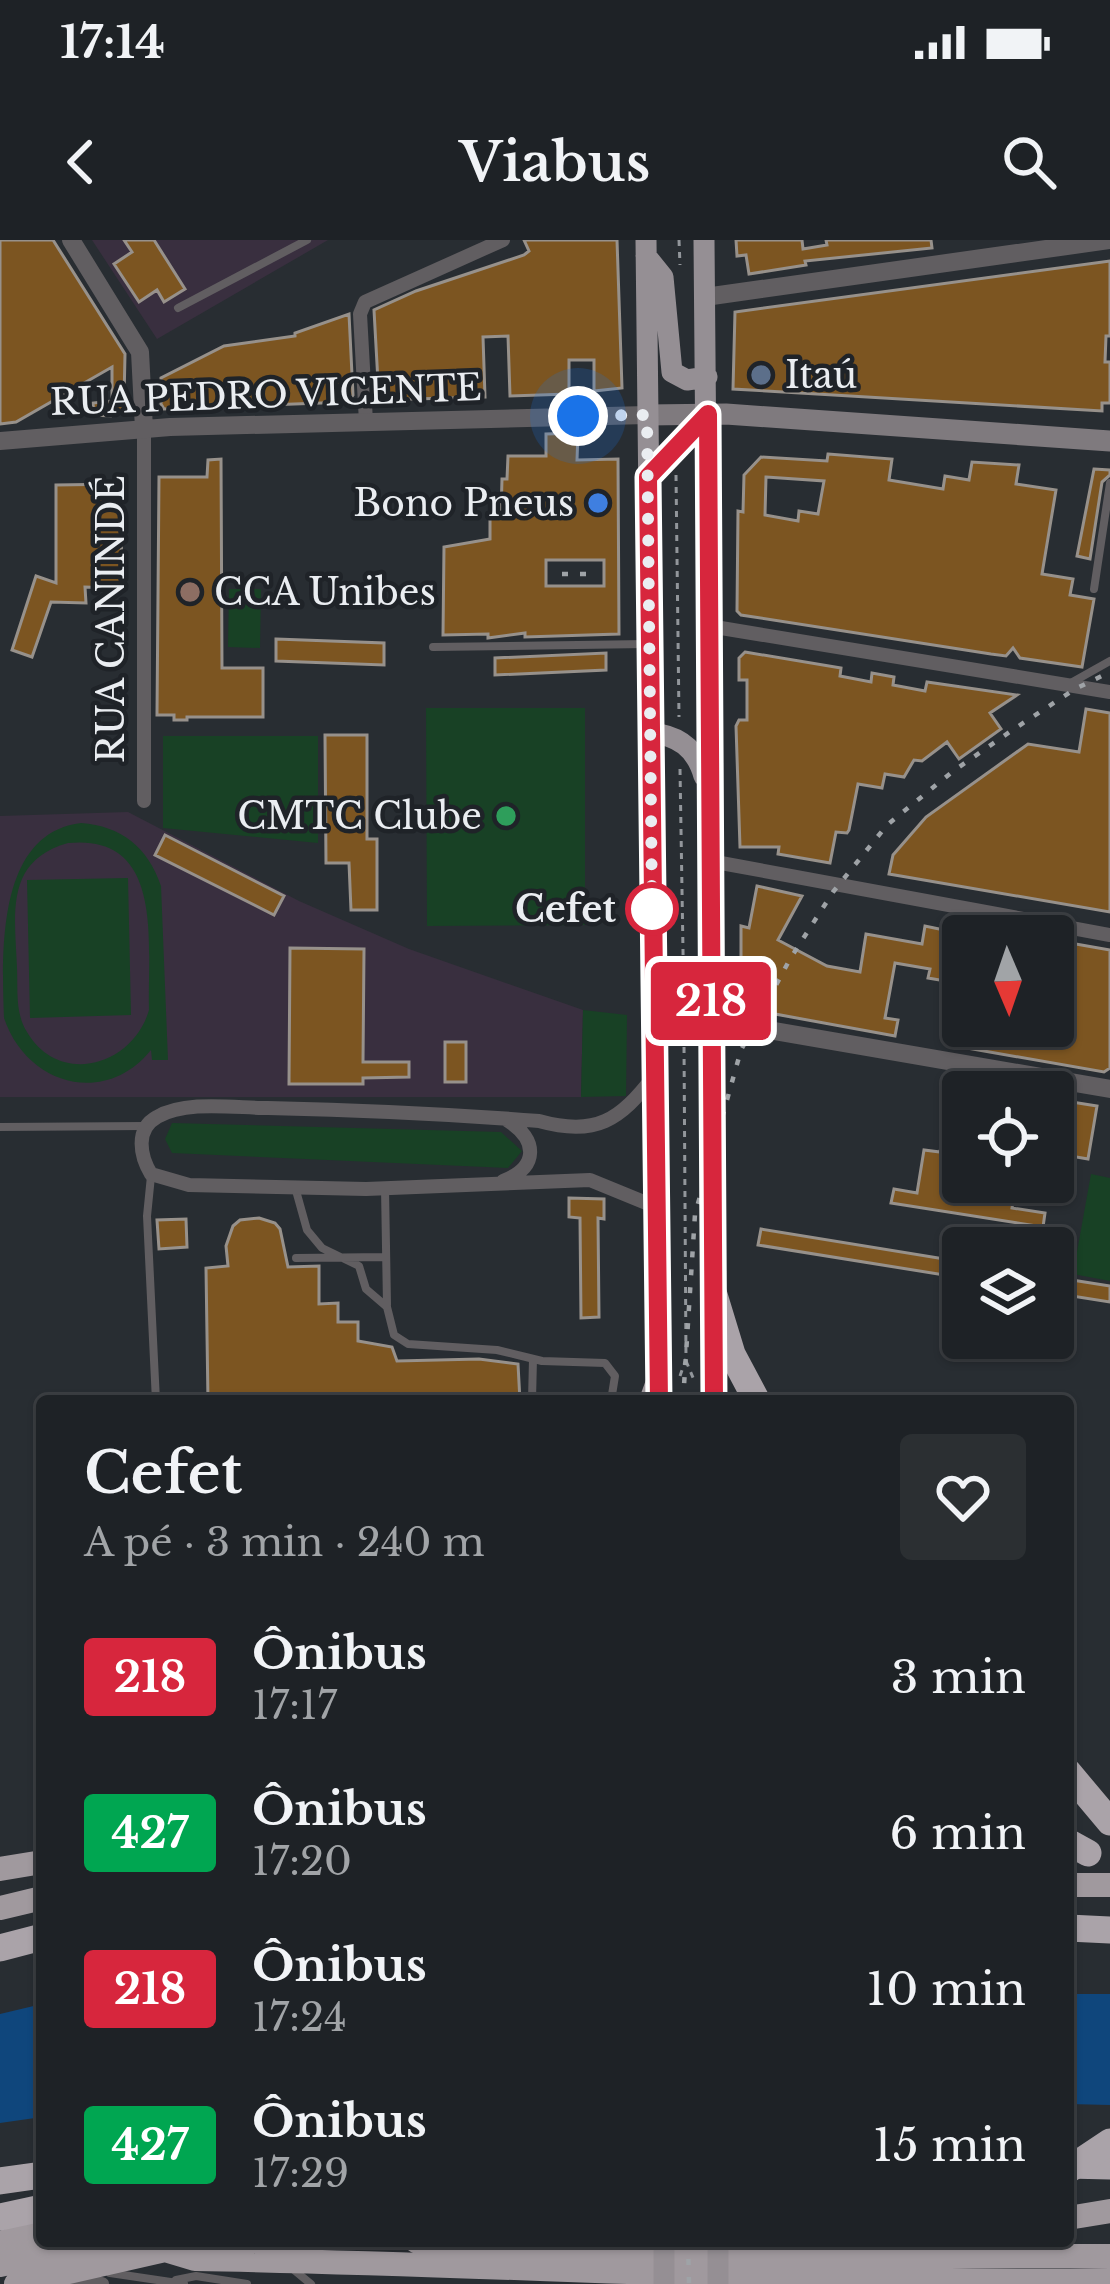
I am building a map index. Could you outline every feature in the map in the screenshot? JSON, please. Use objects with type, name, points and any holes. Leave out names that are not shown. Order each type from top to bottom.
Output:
[{"type":"highway","points":[[714,1295],[732,1354],[754,1395]]},
{"type":"highway","points":[[1074,1779],[1110,1822]]},
{"type":"highway","points":[[0,1869],[36,1863]]},
{"type":"highway","points":[[1074,1885],[1110,1885]]},
{"type":"highway","points":[[0,1894],[36,1898]]},
{"type":"highway","points":[[0,1908],[36,1899]]},
{"type":"highway","points":[[1074,1912],[1110,1912]]},
{"type":"highway","points":[[1074,1928],[1110,1930]]},
{"type":"highway","points":[[0,1948],[36,1939]]},
{"type":"highway","points":[[1074,2164],[1110,2142]]},
{"type":"highway","points":[[1074,2168],[1110,2167]]},
{"type":"highway","points":[[0,2182],[36,2176]]},
{"type":"highway","points":[[0,2218],[36,2209]]},
{"type":"highway","points":[[1074,2217],[1110,2212]]},
{"type":"highway","points":[[0,2243],[36,2233]]},
{"type":"highway","points":[[0,2265],[82,2247]]},
{"type":"highway","points":[[586,2247],[841,2256],[1110,2256]]},
{"type":"highway","points":[[17,2283],[165,2250],[195,2259],[265,2251],[820,2282],[1110,2280]]},
{"type":"highway","points":[[520,2284],[561,2270]]},
{"type":"main road","points":[[704,240],[714,1295],[706,1395]]},
{"type":"main road","points":[[646,248],[663,277],[672,372],[687,380],[707,377]]},
{"type":"main road","points":[[646,248],[656,1394]]},
{"type":"main road","points":[[648,477],[708,414]]},
{"type":"main road","name":"RUA PEDRO VICENTE","points":[[647,415],[708,414],[1110,441]]},
{"type":"main road","points":[[650,734],[674,737],[689,748],[710,794]]},
{"type":"main road","points":[[664,2247],[664,2284]]},
{"type":"main road","points":[[718,2247],[718,2284]]},
{"type":"street","name":"RUA CANINDÉ","points":[[71,240],[140,352],[144,801]]},
{"type":"street","points":[[366,422],[360,314],[365,302],[503,240]]},
{"type":"street","points":[[705,297],[1110,240]]},
{"type":"street","name":"RUA PEDRO VICENTE","points":[[0,441],[143,429],[647,415]]},
{"type":"street","points":[[709,626],[1110,692]]},
{"type":"street","points":[[710,861],[1110,935]]},
{"type":"street","points":[[653,1039],[711,1020],[1110,1089]]},
{"type":"street","points":[[654,1076],[624,1112],[607,1123],[560,1127],[369,1110],[207,1108],[169,1112],[145,1126],[143,1155],[152,1174],[189,1185],[385,1188],[590,1180],[656,1207]]},
{"type":"street","points":[[499,1183],[521,1174],[530,1159],[531,1146],[525,1135],[504,1119]]},
{"type":"street","points":[[17,2283],[78,2278],[102,2284]]},
{"type":"lane","points":[[178,308],[307,240]]},
{"type":"lane","points":[[1094,589],[1110,483]]},
{"type":"lane","points":[[433,647],[649,644]]},
{"type":"lane","points":[[1068,684],[1110,661]]},
{"type":"lane","points":[[0,1127],[145,1126]]},
{"type":"lane","points":[[152,1174],[147,1216],[156,1395]]},
{"type":"lane","points":[[295,1187],[307,1231],[322,1248],[358,1266],[366,1289],[387,1307]]},
{"type":"lane","points":[[385,1188],[387,1307],[394,1335],[408,1345],[605,1363],[615,1376],[612,1395]]},
{"type":"lane","points":[[296,1258],[386,1257]]},
{"type":"lane","points":[[532,1395],[533,1359]]},
{"type":"lane","points":[[265,2251],[311,2284]]},
{"type":"lane","points":[[73,2269],[180,2282],[196,2276],[248,2284]]},
{"type":"path","points":[[683,1030],[686,1359],[705,1395]]},
{"type":"shaded area","points":[[92,240],[328,240],[157,339]]},
{"type":"shaded area","points":[[128,812],[299,901],[409,949],[583,1010],[581,1097],[0,1097],[0,816]]},
{"type":"green space","points":[[229,589],[261,589],[260,648],[228,647]]},
{"type":"green space","name":"CMTC Clube","points":[[426,708],[585,708],[585,925],[427,926]]},
{"type":"green space","points":[[163,736],[318,736],[318,843],[163,828]]},
{"type":"green space","points":[[81,823],[109,829],[141,850],[155,872],[161,886],[168,1060],[152,1060],[151,1050],[132,1068],[90,1083],[48,1072],[15,1041],[4,1018],[3,988],[11,896],[34,847],[54,831]],"holes":[[[68,843],[100,845],[122,856],[136,875],[144,899],[149,1010],[128,1045],[94,1063],[75,1064],[57,1060],[41,1049],[23,1025],[15,910],[23,876],[47,851]]]},
{"type":"green space","points":[[128,878],[131,1015],[30,1018],[27,880]]},
{"type":"green space","points":[[583,1010],[627,1015],[626,1096],[581,1097]]},
{"type":"green space","points":[[172,1123],[501,1132],[522,1151],[508,1168],[172,1153],[165,1139]]},
{"type":"green space","points":[[1091,1174],[1110,1178],[1110,1281],[1074,1274]]},
{"type":"water","points":[[1074,1994],[1110,1994],[1110,2105],[1074,2104]]},
{"type":"water","points":[[36,2005],[36,2118],[0,2123],[0,2014]]},
{"type":"building","points":[[0,240],[53,240],[125,354],[124,400],[129,400],[129,407],[111,416],[94,415],[93,403],[112,401],[112,367],[16,422],[0,424]]},
{"type":"building","points":[[124,240],[154,240],[185,289],[164,302],[157,290],[139,302],[114,264],[132,252]]},
{"type":"building","points":[[524,240],[617,240],[622,388],[594,391],[594,360],[569,360],[569,394],[510,396],[508,336],[483,337],[485,397],[379,400],[374,310],[524,255],[529,251]]},
{"type":"building","points":[[736,240],[802,240],[803,249],[827,245],[826,240],[931,240],[932,248],[805,261],[806,265],[749,274],[746,255],[737,256]]},
{"type":"building","points":[[1110,261],[1110,336],[1106,336],[1105,362],[1110,362],[1110,403],[1102,403],[1102,411],[733,389],[735,312]]},
{"type":"building","points":[[349,314],[353,395],[348,402],[164,409],[161,404],[161,378],[224,346],[295,336]]},
{"type":"building","points":[[578,433],[577,460],[618,459],[619,634],[443,635],[444,547],[490,539],[490,514],[501,514],[508,456],[546,456],[546,434]],"holes":[[[546,560],[604,560],[604,586],[546,586]]]},
{"type":"building","points":[[828,454],[892,459],[889,480],[943,489],[945,476],[969,480],[972,462],[1019,465],[1016,484],[1056,490],[1042,574],[1073,579],[1070,595],[1094,599],[1082,667],[1020,658],[1013,648],[1006,656],[741,615],[737,611],[738,511],[743,512],[744,475],[761,457],[827,461]],"holes":[[[766,477],[824,481],[818,514],[799,511],[798,521],[765,515]]]},
{"type":"building","name":"CCA Unibes","points":[[221,459],[222,668],[263,668],[263,717],[174,720],[174,715],[157,715],[159,477],[207,477],[208,460]]},
{"type":"building","points":[[1094,469],[1110,470],[1110,475],[1102,482],[1090,559],[1077,556]]},
{"type":"building","points":[[122,484],[121,588],[85,587],[86,603],[51,602],[32,657],[12,650],[36,576],[56,583],[56,485]]},
{"type":"building","points":[[276,639],[384,643],[384,665],[276,661]]},
{"type":"building","points":[[745,652],[841,668],[840,676],[871,682],[872,673],[894,677],[893,685],[925,691],[927,682],[1017,695],[990,713],[1001,729],[959,759],[947,742],[922,761],[914,760],[904,777],[885,774],[882,788],[858,784],[849,830],[836,832],[830,863],[778,854],[779,847],[740,847],[736,726],[739,720],[747,720],[747,680],[739,680],[739,658]]},
{"type":"building","points":[[606,653],[606,670],[495,675],[495,658]]},
{"type":"building","points":[[1086,709],[1110,713],[1110,912],[889,874],[893,855],[926,817],[1028,744],[1079,752]]},
{"type":"building","points":[[325,735],[367,735],[367,839],[377,839],[377,910],[351,910],[349,863],[326,863]]},
{"type":"building","points":[[165,835],[284,896],[274,915],[155,855]]},
{"type":"building","points":[[757,886],[802,896],[778,940],[827,966],[860,972],[866,934],[922,944],[925,926],[942,930],[942,980],[928,978],[930,969],[895,963],[885,1018],[898,1020],[895,1036],[753,1010],[748,1013],[741,1004],[741,926],[749,928]]},
{"type":"building","points":[[1074,944],[1110,950],[1110,1068],[1104,1072],[967,1048],[1074,1047]]},
{"type":"building","points":[[290,948],[364,949],[363,1062],[409,1062],[409,1077],[363,1078],[363,1084],[289,1084]]},
{"type":"building","points":[[445,1042],[466,1042],[466,1082],[445,1082]]},
{"type":"building","points":[[1074,1102],[1097,1106],[1088,1159],[1074,1157]]},
{"type":"building","points":[[942,1139],[942,1203],[1013,1203],[1012,1208],[1045,1213],[1043,1227],[891,1203],[894,1189],[917,1193],[924,1150],[940,1152]]},
{"type":"building","points":[[569,1198],[604,1199],[604,1219],[598,1218],[599,1317],[581,1318],[580,1218],[569,1217]]},
{"type":"building","points":[[259,1218],[275,1223],[288,1267],[319,1266],[319,1304],[338,1303],[338,1322],[358,1322],[358,1341],[392,1347],[397,1361],[479,1359],[518,1364],[520,1395],[208,1395],[206,1268],[228,1266],[226,1246],[240,1220]]},
{"type":"building","points":[[186,1219],[187,1247],[159,1249],[157,1220]]},
{"type":"building","points":[[761,1229],[942,1259],[942,1275],[758,1245]]},
{"type":"building","points":[[1074,1280],[1110,1286],[1110,1302],[1074,1296]]},
{"type":"railway","points":[[562,574],[589,574]]},
{"type":"railway","points":[[683,1395],[695,1214],[741,1050],[790,959],[833,892],[887,825],[1011,731],[1110,672]]},
{"type":"railway","points":[[688,2247],[689,2284]]},
{"type":"bus line","name":"218","points":[[659,1395],[648,477],[708,414],[714,1395]]},
{"type":"place","name":"Itaú","points":[[761,375]]},
{"type":"place","name":"Bono Pneus","points":[[598,503]]},
{"type":"place","name":"CCA Unibes","points":[[190,592]]},
{"type":"place","name":"CMTC Clube","points":[[506,816]]},
{"type":"place","name":"Cefet","points":[[652,909]]},
{"type":"route","points":[[578,416],[647,415],[652,909]]}]
